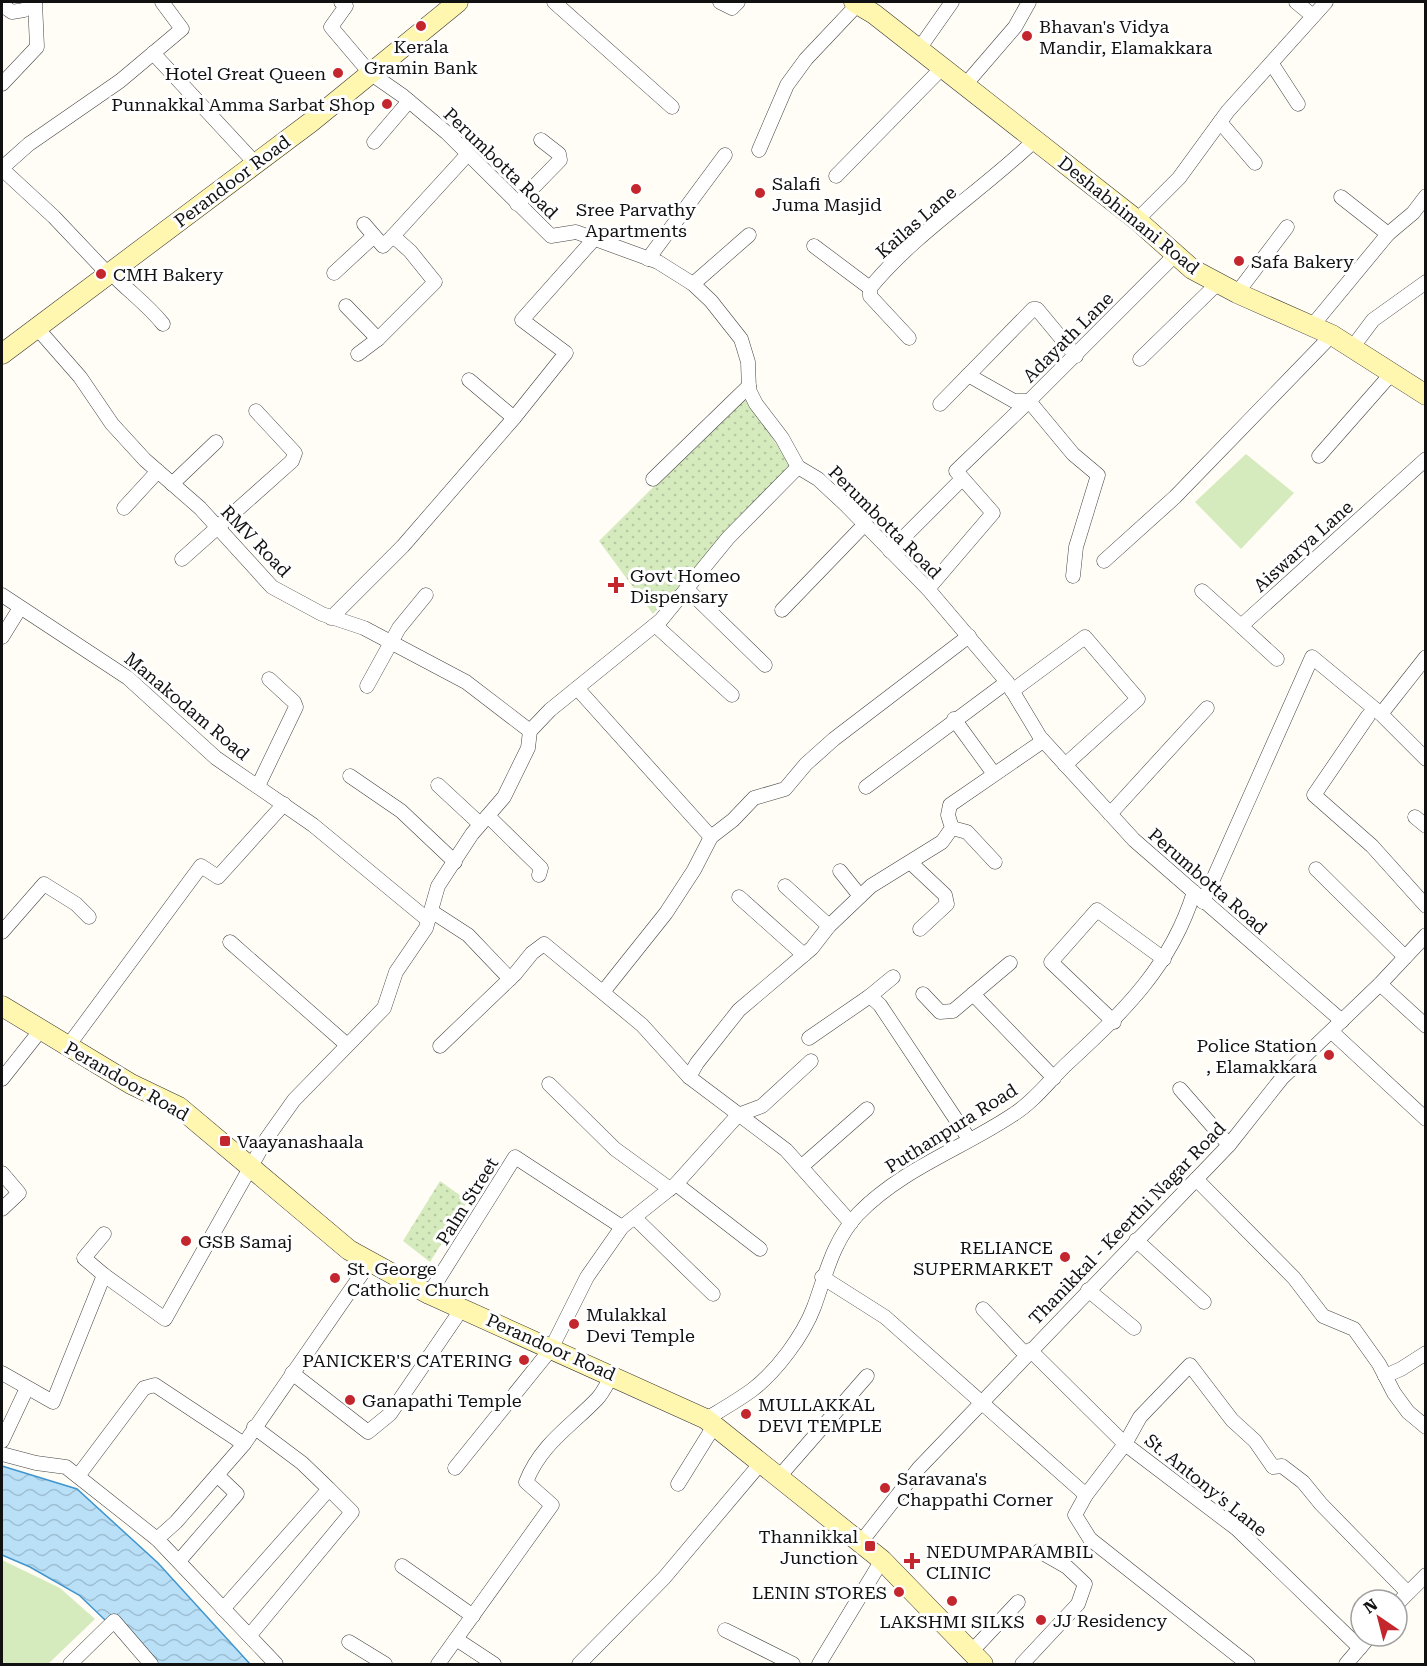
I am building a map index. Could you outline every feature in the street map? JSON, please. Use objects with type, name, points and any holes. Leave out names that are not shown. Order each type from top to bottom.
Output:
[{"type":"main road","name":"Deshabhimani Road","points":[[856,3],[1137,220],[1192,269],[1332,335],[1425,395]]},
{"type":"main road","name":"Perandoor Road","points":[[2,354],[256,164],[370,73],[448,4]]},
{"type":"main road","name":"Perandoor Road","points":[[2,1006],[131,1084],[179,1107],[349,1250],[429,1294],[463,1307],[612,1375],[710,1423],[882,1560],[977,1658]]},
{"type":"street","points":[[2,5],[12,12],[24,10],[35,2]]},
{"type":"street","points":[[2,84],[37,47],[35,2]]},
{"type":"street","points":[[162,2],[182,28],[120,81],[29,144],[2,169],[134,297],[144,301],[163,324]]},
{"type":"street","name":"Perumbotta Road","points":[[341,2],[346,6],[344,12],[332,27],[370,73],[409,101],[551,236],[576,232],[648,259],[693,284],[711,301],[741,339],[748,362],[749,386],[756,405],[782,438],[798,467],[818,479],[928,589],[1010,686],[1043,741],[1134,840],[1342,1021]]},
{"type":"street","points":[[554,2],[672,106]]},
{"type":"street","points":[[720,2],[732,8],[738,2]]},
{"type":"street","points":[[918,49],[952,2]]},
{"type":"street","points":[[964,85],[1015,27],[1029,2]]},
{"type":"street","points":[[1296,2],[1313,16]]},
{"type":"street","points":[[1137,220],[1179,178],[1220,122],[1326,2]]},
{"type":"street","points":[[759,150],[787,85],[806,58],[856,3]]},
{"type":"street","points":[[153,53],[256,164]]},
{"type":"street","points":[[1272,64],[1298,104]]},
{"type":"street","points":[[836,176],[942,68]]},
{"type":"street","points":[[374,141],[409,101]]},
{"type":"street","points":[[1220,122],[1255,163]]},
{"type":"street","points":[[517,204],[560,160],[559,154],[541,140]]},
{"type":"street","name":"Kailas Lane","points":[[870,288],[914,244],[1003,171],[1035,140]]},
{"type":"street","points":[[364,224],[382,246],[467,155]]},
{"type":"street","points":[[648,259],[724,155]]},
{"type":"street","points":[[1312,326],[1388,234],[1413,213],[1425,196]]},
{"type":"street","points":[[1341,197],[1388,234]]},
{"type":"street","points":[[1237,292],[1287,227]]},
{"type":"street","points":[[693,284],[749,235]]},
{"type":"street","points":[[334,273],[374,236]]},
{"type":"street","points":[[358,354],[378,339],[435,282],[410,251],[393,236]]},
{"type":"street","points":[[331,618],[403,546],[514,418],[566,353],[522,320],[594,239]]},
{"type":"street","points":[[814,246],[870,288],[870,296],[909,338]]},
{"type":"street","name":"Adayath Lane","points":[[1073,576],[1076,547],[1098,475],[1073,454],[1029,401],[1176,255]]},
{"type":"street","points":[[1352,348],[1373,320],[1425,282]]},
{"type":"street","points":[[1140,359],[1218,283]]},
{"type":"street","points":[[346,306],[378,339]]},
{"type":"street","points":[[939,404],[1033,309],[1037,309],[1076,356]]},
{"type":"street","name":"RMV Road","points":[[37,328],[80,377],[112,424],[219,529],[272,587],[331,618],[364,628],[466,682],[530,731]]},
{"type":"street","points":[[1104,561],[1174,497],[1332,335]]},
{"type":"street","points":[[1319,456],[1392,373]]},
{"type":"street","points":[[968,375],[1014,401],[1029,401]]},
{"type":"street","points":[[469,380],[514,418]]},
{"type":"street","points":[[653,479],[749,386]]},
{"type":"street","points":[[928,589],[993,513],[956,471],[1029,401]]},
{"type":"street","points":[[182,559],[219,529],[229,515],[292,461],[296,453],[256,411]]},
{"type":"street","points":[[172,484],[216,442]]},
{"type":"street","name":"Aiswarya Lane","points":[[1241,626],[1425,459]]},
{"type":"street","points":[[104,1234],[84,1258],[165,1319],[267,1138],[294,1100],[346,1044],[384,1008],[396,972],[430,916],[438,886],[484,820],[504,796],[528,748],[530,731],[577,688],[655,625],[728,538],[798,467]]},
{"type":"street","points":[[124,508],[158,471]]},
{"type":"street","points":[[890,551],[962,478]]},
{"type":"street","points":[[782,610],[865,524]]},
{"type":"street","points":[[687,589],[765,665]]},
{"type":"street","points":[[1202,591],[1277,659]]},
{"type":"street","name":"Manakodam Road","points":[[2,594],[128,678],[216,758],[313,825],[430,916],[468,935],[510,978]]},
{"type":"street","points":[[367,686],[399,628],[426,595]]},
{"type":"street","points":[[2,637],[20,608]]},
{"type":"street","points":[[655,625],[732,695]]},
{"type":"street","points":[[603,992],[666,913],[694,870],[711,837],[733,820],[754,798],[785,789],[806,764],[834,739],[969,636]]},
{"type":"street","points":[[866,787],[954,720],[1085,638],[1138,699],[1065,765]]},
{"type":"street","name":"Puthanpura Road","points":[[710,1423],[752,1390],[774,1369],[813,1309],[822,1277],[838,1243],[851,1223],[897,1180],[1015,1114],[1114,1022],[1149,982],[1198,897],[1312,657],[1374,715]]},
{"type":"street","points":[[1425,657],[1407,684],[1374,715],[1314,795],[1372,846],[1425,906]]},
{"type":"street","points":[[258,786],[296,707],[294,702],[269,680]]},
{"type":"street","points":[[577,688],[711,837]]},
{"type":"street","points":[[1110,814],[1207,708]]},
{"type":"street","points":[[1374,715],[1425,759]]},
{"type":"street","points":[[954,720],[994,774]]},
{"type":"street","points":[[689,1077],[697,1063],[739,1010],[804,955],[829,926],[860,896],[871,886],[942,842],[951,828],[948,815],[950,805],[1043,741]]},
{"type":"street","points":[[350,776],[401,812],[455,862]]},
{"type":"street","points":[[438,785],[541,868],[539,875]]},
{"type":"street","points":[[68,1046],[201,866],[218,877],[284,804]]},
{"type":"street","points":[[951,828],[967,832],[995,862]]},
{"type":"street","points":[[911,863],[945,895],[947,904],[920,929]]},
{"type":"street","points":[[1316,868],[1405,957]]},
{"type":"street","points":[[840,871],[860,896]]},
{"type":"street","points":[[2,932],[44,884],[76,904],[89,917]]},
{"type":"street","points":[[785,886],[829,926]]},
{"type":"street","points":[[739,897],[804,955]]},
{"type":"street","points":[[1114,1022],[1051,962],[1097,910],[1164,959]]},
{"type":"street","name":"Thanikkal - Keerthi Nagar Road","points":[[861,1542],[919,1468],[980,1402],[1229,1145],[1282,1078],[1380,984],[1425,935]]},
{"type":"street","points":[[230,942],[346,1044]]},
{"type":"street","points":[[440,1046],[510,978],[532,953],[544,944],[642,1025],[689,1077],[786,1150],[851,1223]]},
{"type":"street","points":[[923,994],[940,1012],[953,1011],[1010,963]]},
{"type":"street","points":[[808,1038],[870,996],[893,977]]},
{"type":"street","points":[[1380,984],[1425,1026]]},
{"type":"street","points":[[973,994],[1054,1078]]},
{"type":"street","points":[[870,996],[880,1005],[969,1139]]},
{"type":"street","points":[[2,1079],[40,1031]]},
{"type":"street","points":[[1332,1032],[1425,1119]]},
{"type":"street","points":[[455,1468],[551,1349],[587,1277],[622,1227],[636,1219],[673,1187],[738,1115],[762,1106],[811,1061]]},
{"type":"street","points":[[549,1084],[615,1149],[760,1249]]},
{"type":"street","points":[[1180,1089],[1229,1145]]},
{"type":"street","points":[[801,1167],[867,1109]]},
{"type":"street","name":"Palm Street","points":[[429,1294],[515,1157],[622,1227]]},
{"type":"street","points":[[2,1173],[19,1193],[2,1209]]},
{"type":"street","points":[[1196,1179],[1294,1278],[1323,1316],[1354,1329],[1408,1412],[1425,1427]]},
{"type":"street","points":[[636,1219],[713,1294]]},
{"type":"street","points":[[1136,1240],[1204,1302]]},
{"type":"street","points":[[156,1539],[176,1522],[244,1444],[370,1262]]},
{"type":"street","points":[[2,1373],[53,1402],[104,1275]]},
{"type":"street","points":[[822,1277],[885,1317],[1086,1495]]},
{"type":"street","points":[[1088,1290],[1134,1328]]},
{"type":"street","points":[[292,1373],[368,1432],[390,1414],[463,1307]]},
{"type":"street","name":"St. Antony's Lane","points":[[983,1309],[1125,1444],[1238,1529],[1349,1637]]},
{"type":"street","points":[[1385,1376],[1401,1369],[1425,1353]]},
{"type":"street","points":[[1248,1665],[1090,1539],[1075,1515],[1086,1495],[1125,1444],[1140,1417],[1190,1365],[1232,1420],[1255,1441],[1273,1467],[1282,1466],[1303,1482],[1321,1504],[1403,1588]]},
{"type":"street","points":[[438,1665],[552,1505],[526,1482],[533,1464],[549,1442],[599,1398],[612,1375]]},
{"type":"street","points":[[778,1478],[867,1376]]},
{"type":"street","points":[[78,1476],[144,1388],[155,1385],[244,1444]]},
{"type":"street","points":[[2,1441],[27,1388]]},
{"type":"street","points":[[678,1484],[710,1423]]},
{"type":"street","points":[[250,1635],[352,1512],[302,1463],[254,1427]]},
{"type":"street","points":[[2,1454],[36,1463],[66,1467],[78,1476],[156,1539],[250,1635],[276,1665]]},
{"type":"street","points":[[579,1664],[663,1578],[760,1464]]},
{"type":"street","points":[[179,1561],[237,1494],[217,1475]]},
{"type":"street","points":[[224,1609],[329,1489]]},
{"type":"street","points":[[1022,1665],[1078,1604],[1085,1584],[1067,1567],[1039,1551]]},
{"type":"street","points":[[819,1665],[882,1560]]},
{"type":"street","points":[[402,1566],[473,1616]]},
{"type":"street","points":[[1409,1590],[1425,1575]]},
{"type":"street","points":[[977,1658],[1018,1602]]},
{"type":"street","points":[[70,1665],[114,1621],[151,1665]]},
{"type":"street","points":[[725,1630],[793,1665]]},
{"type":"street","points":[[456,1640],[495,1665]]},
{"type":"street","points":[[349,1642],[385,1665]]},
{"type":"street","points":[[1346,1665],[1360,1648]]},
{"type":"green space","points":[[744,397],[791,465],[653,614],[599,541]]},
{"type":"green space","points":[[1246,454],[1294,493],[1241,549],[1195,502]]},
{"type":"green space","points":[[440,1181],[468,1201],[430,1262],[403,1241]]},
{"type":"green space","points":[[2,1560],[60,1588],[95,1619],[48,1664],[2,1664]]},
{"type":"water","points":[[2,1466],[77,1489],[158,1563],[250,1664],[151,1664],[79,1595],[30,1567],[2,1555]]},
{"type":"place","name":"Kerala Gramin Bank","points":[[421,26]]},
{"type":"place","name":"Bhavan's Vidya Mandir, Elamakkara","points":[[1027,36]]},
{"type":"place","name":"Hotel Great Queen","points":[[338,73]]},
{"type":"place","name":"Punnakkal Amma Sarbat Shop","points":[[387,104]]},
{"type":"place","name":"Sree Parvathy Apartments","points":[[636,189]]},
{"type":"place","name":"Salafi Juma Masjid","points":[[760,193]]},
{"type":"place","name":"Safa Bakery","points":[[1239,261]]},
{"type":"place","name":"CMH Bakery","points":[[101,274]]},
{"type":"place","name":"Govt Homeo Dispensary","points":[[616,585]]},
{"type":"place","name":"Police Station , Elamakkara","points":[[1329,1055]]},
{"type":"place","name":"Vaayanashaala","points":[[225,1141]]},
{"type":"place","name":"GSB Samaj","points":[[186,1241]]},
{"type":"place","name":"RELIANCE SUPERMARKET","points":[[1065,1257]]},
{"type":"place","name":"St. George Catholic Church","points":[[335,1278]]},
{"type":"place","name":"Mulakkal Devi Temple","points":[[574,1324]]},
{"type":"place","name":"PANICKER'S CATERING","points":[[524,1360]]},
{"type":"place","name":"Ganapathi Temple","points":[[350,1400]]},
{"type":"place","name":"MULLAKKAL DEVI TEMPLE","points":[[746,1414]]},
{"type":"place","name":"Saravana's Chappathi Corner","points":[[885,1488]]},
{"type":"place","name":"Thannikkal Junction","points":[[870,1546]]},
{"type":"place","name":"NEDUMPARAMBIL CLINIC","points":[[912,1561]]},
{"type":"place","name":"LENIN STORES","points":[[899,1592]]},
{"type":"place","name":"LAKSHMI SILKS","points":[[952,1601]]},
{"type":"place","name":"JJ Residency","points":[[1041,1620]]}]
